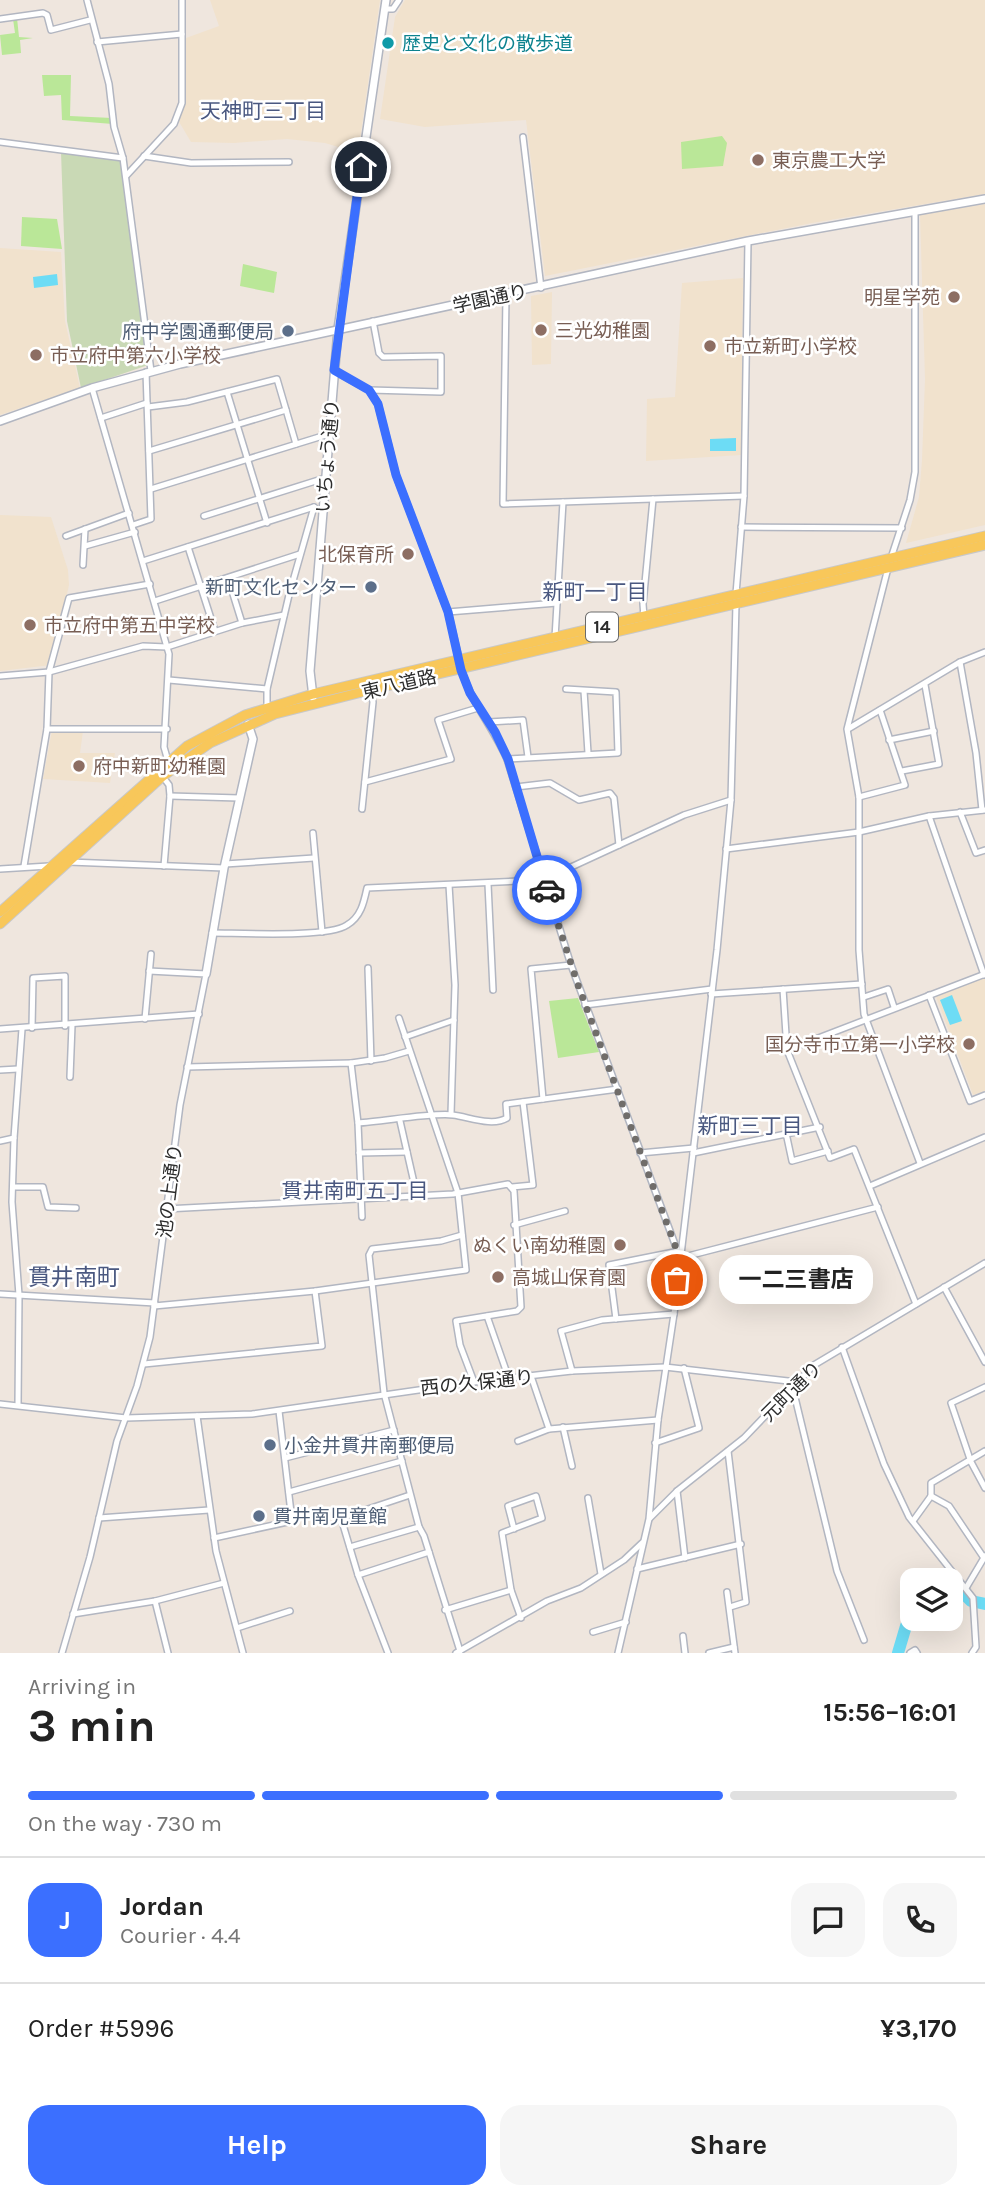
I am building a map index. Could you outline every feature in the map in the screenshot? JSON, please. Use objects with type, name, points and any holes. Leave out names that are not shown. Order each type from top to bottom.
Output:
[{"type":"main road","name":"東八道路","points":[[0,924],[163,776],[210,743],[248,724],[460,666],[736,600],[985,536]]},
{"type":"main road","name":"東八道路","points":[[0,912],[168,761],[216,729],[267,707],[313,694],[460,666],[555,638],[644,617],[887,569],[985,545]]},
{"type":"street","points":[[85,547],[134,529],[151,519],[149,371],[126,177],[87,0]]},
{"type":"street","points":[[126,177],[174,124],[182,103],[182,0]]},
{"type":"street","points":[[386,4],[393,9],[399,0]]},
{"type":"street","name":"いちょう通り","points":[[316,704],[310,671],[338,329],[386,4]]},
{"type":"street","points":[[0,19],[43,13],[47,15],[51,30],[90,20]]},
{"type":"street","points":[[97,42],[182,34]]},
{"type":"street","points":[[523,137],[541,288]]},
{"type":"street","points":[[0,142],[123,158]]},
{"type":"street","points":[[144,156],[191,163],[289,162]]},
{"type":"street","name":"学園通り","points":[[0,421],[149,371],[373,321],[506,296],[748,241],[985,199]]},
{"type":"street","points":[[915,212],[915,472],[902,528],[887,569],[847,729],[859,797],[857,913],[866,1017],[920,1163]]},
{"type":"street","points":[[618,1653],[649,1519],[655,1443],[674,1314],[712,991],[731,800],[736,600],[744,496],[748,241]]},
{"type":"street","points":[[506,296],[503,504],[744,496]]},
{"type":"street","points":[[334,370],[369,390],[441,392],[441,356],[383,357],[379,353],[373,321]]},
{"type":"street","points":[[101,418],[148,405],[227,393],[277,379],[296,444]]},
{"type":"street","points":[[92,388],[167,647],[169,680],[164,747],[168,761]]},
{"type":"street","points":[[369,390],[381,412],[396,475],[448,612],[460,666],[478,708],[489,722],[508,759],[571,965],[679,1256]]},
{"type":"street","points":[[227,393],[267,523]]},
{"type":"street","points":[[149,451],[286,410]]},
{"type":"street","points":[[151,489],[329,434]]},
{"type":"street","points":[[204,516],[325,478]]},
{"type":"street","points":[[644,617],[653,499]]},
{"type":"street","points":[[555,638],[563,502]]},
{"type":"street","points":[[143,561],[323,504]]},
{"type":"street","points":[[267,707],[267,688],[284,615],[314,507]]},
{"type":"street","points":[[66,536],[129,513]]},
{"type":"street","points":[[741,527],[902,528]]},
{"type":"street","points":[[83,565],[85,528]]},
{"type":"street","points":[[188,547],[215,631]]},
{"type":"street","points":[[155,601],[300,554]]},
{"type":"street","points":[[228,578],[243,623]]},
{"type":"street","points":[[24,866],[47,729],[49,672],[69,598],[150,584]]},
{"type":"street","points":[[448,612],[557,603]]},
{"type":"street","points":[[0,677],[49,672],[143,646],[167,647],[243,623],[284,615]]},
{"type":"street","points":[[847,729],[960,662],[985,652]]},
{"type":"street","points":[[726,849],[859,832],[929,816],[983,810],[960,662]]},
{"type":"street","points":[[169,680],[267,688]]},
{"type":"street","points":[[902,771],[939,764],[925,685]]},
{"type":"street","points":[[508,759],[618,752],[616,692],[566,689]]},
{"type":"street","points":[[362,809],[373,702],[370,690]]},
{"type":"street","points":[[584,691],[588,753]]},
{"type":"street","points":[[365,782],[451,759],[438,720],[478,708]]},
{"type":"street","points":[[859,797],[905,785],[880,710]]},
{"type":"street","points":[[489,722],[523,720],[528,757]]},
{"type":"street","name":"池の上通り","points":[[62,1653],[126,1418],[144,1364],[187,1067],[199,1014],[224,866],[253,739],[248,724]]},
{"type":"street","points":[[47,729],[166,729]]},
{"type":"street","points":[[889,740],[934,731]]},
{"type":"street","points":[[163,776],[169,785],[170,796],[164,866]]},
{"type":"street","points":[[516,787],[550,783],[579,800],[610,793],[614,798],[619,845]]},
{"type":"street","points":[[170,796],[239,798]]},
{"type":"street","points":[[212,933],[322,932],[349,924],[362,909],[367,888],[543,880],[684,815],[731,800]]},
{"type":"street","points":[[960,811],[976,852],[985,850]]},
{"type":"street","points":[[787,1049],[985,974],[929,816]]},
{"type":"street","points":[[313,833],[322,932]]},
{"type":"street","points":[[0,869],[51,866],[70,861],[84,864],[224,866],[314,858]]},
{"type":"street","points":[[488,884],[494,990]]},
{"type":"street","points":[[449,885],[455,985],[451,1114]]},
{"type":"street","points":[[145,1019],[150,954]]},
{"type":"street","points":[[543,1099],[531,969],[571,965]]},
{"type":"street","points":[[368,968],[371,1061]]},
{"type":"street","points":[[149,971],[206,974]]},
{"type":"street","points":[[32,1028],[33,978],[65,976],[70,1077]]},
{"type":"street","points":[[585,1005],[712,991],[862,984]]},
{"type":"street","points":[[783,989],[787,1049],[830,1158],[854,1149],[916,1304]]},
{"type":"street","points":[[864,997],[888,989],[894,1007]]},
{"type":"street","points":[[929,995],[970,1101],[985,1095]]},
{"type":"street","points":[[0,1029],[199,1014]]},
{"type":"street","points":[[0,1294],[154,1304],[315,1291],[466,1270],[458,1193],[399,1018]]},
{"type":"street","points":[[405,1037],[454,1020]]},
{"type":"street","points":[[18,1405],[19,1295],[12,1202],[22,1029]]},
{"type":"street","points":[[187,1067],[351,1063],[409,1051]]},
{"type":"street","points":[[351,1063],[358,1123],[362,1217]]},
{"type":"street","points":[[0,1070],[18,1069]]},
{"type":"street","points":[[358,1123],[451,1114],[470,1120],[500,1121],[507,1118],[506,1104],[618,1089]]},
{"type":"street","points":[[166,1209],[417,1196],[458,1193],[508,1184],[512,1187],[533,1185],[523,1102]]},
{"type":"street","points":[[400,1121],[417,1196]]},
{"type":"street","points":[[640,1153],[693,1151],[820,1127]]},
{"type":"street","points":[[786,1133],[792,1160],[828,1151]]},
{"type":"street","points":[[0,1141],[14,1138]]},
{"type":"street","points":[[870,1186],[985,1138]]},
{"type":"street","points":[[359,1153],[407,1152]]},
{"type":"street","points":[[14,1187],[43,1187],[48,1207],[76,1208]]},
{"type":"street","points":[[474,1382],[460,1345],[456,1321],[517,1311],[521,1307],[512,1187]]},
{"type":"street","points":[[616,1319],[609,1265],[674,1252],[684,1257],[878,1207]]},
{"type":"street","points":[[514,1225],[565,1211]]},
{"type":"street","points":[[462,1235],[441,1241],[372,1249],[369,1255],[384,1393],[418,1527],[429,1552],[458,1652],[547,1601],[580,1588],[643,1542]]},
{"type":"street","name":"元町通り","points":[[649,1519],[677,1491],[728,1451],[793,1389],[814,1365],[985,1264]]},
{"type":"street","points":[[944,1287],[985,1362]]},
{"type":"street","points":[[144,1364],[322,1346],[315,1291]]},
{"type":"street","points":[[572,1371],[561,1331],[616,1319],[674,1314]]},
{"type":"street","points":[[487,1316],[509,1378]]},
{"type":"street","points":[[842,1347],[884,1464],[913,1521],[974,1602],[976,1647],[972,1653]]},
{"type":"street","name":"西の久保通り","points":[[0,1404],[126,1418],[197,1416],[279,1411],[384,1393],[572,1371],[665,1367],[797,1382]]},
{"type":"street","points":[[655,1443],[699,1427],[684,1368]]},
{"type":"street","points":[[531,1376],[548,1429]]},
{"type":"street","points":[[985,1387],[951,1403],[971,1462],[985,1488]]},
{"type":"street","points":[[793,1389],[837,1571],[864,1640]]},
{"type":"street","points":[[214,1538],[292,1521],[279,1411]]},
{"type":"street","points":[[197,1416],[214,1538],[243,1653]]},
{"type":"street","points":[[518,1441],[548,1429],[658,1420]]},
{"type":"street","points":[[563,1427],[572,1466]]},
{"type":"street","points":[[285,1458],[394,1430]]},
{"type":"street","points":[[728,1451],[746,1602],[730,1607]]},
{"type":"street","points":[[913,1521],[931,1496],[931,1483],[971,1462],[985,1451]]},
{"type":"street","points":[[289,1492],[402,1461]]},
{"type":"street","points":[[677,1491],[685,1558]]},
{"type":"street","points":[[388,1653],[358,1575],[341,1518],[410,1495]]},
{"type":"street","points":[[514,1529],[508,1506],[536,1496],[542,1518],[514,1529],[502,1533],[511,1590],[521,1618]]},
{"type":"street","points":[[931,1496],[949,1506],[984,1557],[965,1588]]},
{"type":"street","points":[[587,1503],[601,1574]]},
{"type":"street","points":[[99,1518],[209,1510]]},
{"type":"street","points":[[350,1547],[418,1527]]},
{"type":"street","points":[[637,1569],[741,1544]]},
{"type":"street","points":[[358,1575],[429,1552]]},
{"type":"street","points":[[73,1614],[155,1601],[224,1583]]},
{"type":"street","points":[[445,1610],[511,1590]]},
{"type":"street","points":[[709,1653],[734,1650],[727,1592]]},
{"type":"street","points":[[155,1601],[168,1653]]},
{"type":"street","points":[[237,1628],[290,1611]]},
{"type":"street","points":[[593,1632],[626,1622]]},
{"type":"street","points":[[683,1636],[685,1653]]},
{"type":"street","points":[[910,1653],[915,1650],[917,1653]]},
{"type":"shaded area","points":[[210,0],[380,0],[358,153],[325,143],[287,139],[234,143],[191,142],[178,120],[185,101],[186,38],[219,26]]},
{"type":"shaded area","name":"東京農工大学","points":[[405,0],[985,0],[985,194],[812,223],[545,276],[526,120],[425,127],[380,119],[395,17]]},
{"type":"shaded area","name":"明星学苑","points":[[985,204],[985,525],[906,543],[919,497],[922,460],[925,379],[920,215]]},
{"type":"shaded area","name":"市立府中第六小学校","points":[[0,248],[61,252],[65,321],[80,388],[0,415]]},
{"type":"shaded area","name":"市立新町小学校","points":[[743,278],[741,455],[646,461],[647,399],[675,397],[682,283]]},
{"type":"shaded area","name":"三光幼稚園","points":[[552,292],[551,364],[532,365],[531,296]]},
{"type":"shaded area","name":"市立府中第五中学校","points":[[0,515],[51,517],[68,570],[69,585],[51,665],[0,671]]},
{"type":"shaded area","name":"府中新町幼稚園","points":[[52,730],[83,731],[80,753],[115,753],[110,783],[43,779]]},
{"type":"shaded area","name":"国分寺市立第一小学校","points":[[985,977],[985,1091],[973,1095],[935,994]]},
{"type":"green space","points":[[17,18],[19,37],[33,38],[20,40],[21,53],[2,55],[0,35],[15,33],[13,19]]},
{"type":"green space","points":[[42,75],[71,75],[70,116],[112,118],[113,124],[62,120],[61,95],[44,96]]},
{"type":"green space","points":[[722,136],[727,143],[723,166],[682,169],[681,142]]},
{"type":"green space","points":[[61,152],[121,161],[151,364],[81,388],[67,321]]},
{"type":"green space","points":[[22,217],[57,219],[62,249],[21,246]]},
{"type":"green space","points":[[243,264],[277,272],[274,293],[240,286]]},
{"type":"green space","points":[[578,998],[599,1052],[558,1058],[549,1001]]},
{"type":"water","points":[[57,274],[58,285],[34,288],[33,277]]},
{"type":"water","points":[[736,438],[736,451],[710,451],[710,439]]},
{"type":"water","points":[[952,995],[962,1021],[950,1025],[940,1000]]},
{"type":"waterway","points":[[963,1593],[971,1601],[985,1604]]},
{"type":"waterway","points":[[898,1653],[905,1631]]},
{"type":"way so far","points":[[547,890],[578,985],[679,1256],[677,1280]]},
{"type":"place","name":"歴史と文化の散歩道","points":[[388,43]]},
{"type":"place","name":"東京農工大学","points":[[758,160]]},
{"type":"place","name":"明星学苑","points":[[954,297]]},
{"type":"place","name":"三光幼稚園","points":[[541,330]]},
{"type":"place","name":"府中学園通郵便局","points":[[288,331]]},
{"type":"place","name":"市立新町小学校","points":[[710,346]]},
{"type":"place","name":"市立府中第六小学校","points":[[36,355]]},
{"type":"place","name":"北保育所","points":[[408,554]]},
{"type":"place","name":"新町文化センター","points":[[371,587]]},
{"type":"place","name":"市立府中第五中学校","points":[[30,625]]},
{"type":"place","name":"府中新町幼稚園","points":[[79,766]]},
{"type":"place","name":"国分寺市立第一小学校","points":[[969,1044]]},
{"type":"place","name":"ぬくい南幼稚園","points":[[620,1245]]},
{"type":"place","name":"高城山保育園","points":[[498,1277]]},
{"type":"place","name":"一二三書店","points":[[677,1280]]},
{"type":"place","name":"小金井貫井南郵便局","points":[[270,1445]]},
{"type":"place","name":"貫井南児童館","points":[[259,1516]]},
{"type":"district","name":"天神町三丁目","points":[[263,111]]},
{"type":"district","name":"新町一丁目","points":[[595,592]]},
{"type":"district","name":"新町三丁目","points":[[750,1126]]},
{"type":"district","name":"貫井南町五丁目","points":[[355,1191]]},
{"type":"district","name":"貫井南町","points":[[74,1277]]},
{"type":"route","points":[[361,167],[334,370],[369,390],[378,404],[396,475],[448,612],[461,670],[470,693],[495,732],[508,759],[547,890]]}]
